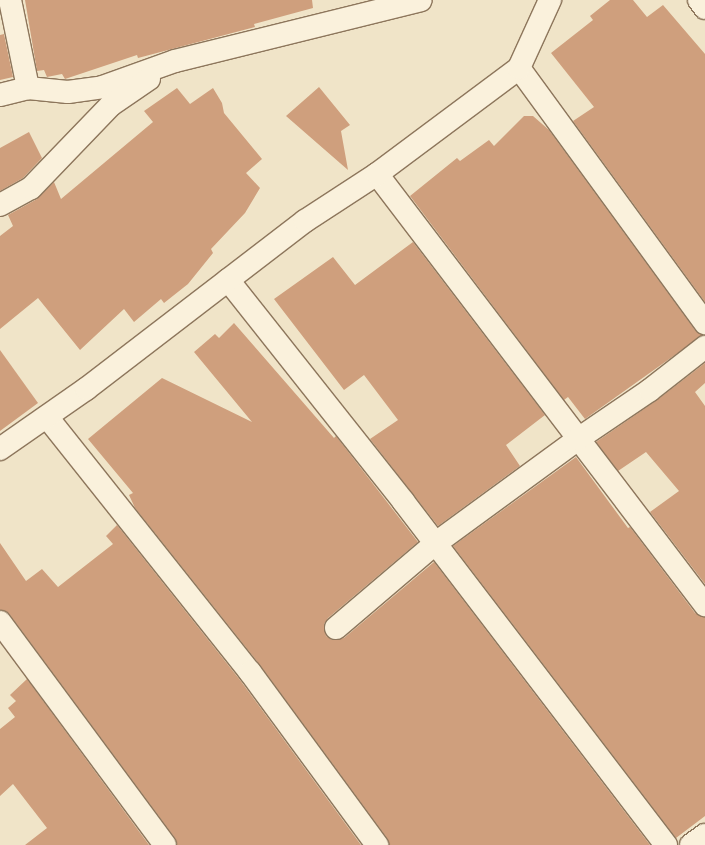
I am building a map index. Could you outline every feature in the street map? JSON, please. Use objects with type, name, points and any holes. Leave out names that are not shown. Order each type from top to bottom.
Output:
[{"type":"street","points":[[10,0],[28,88]]},
{"type":"street","points":[[0,95],[28,88],[68,92],[102,87],[175,61],[421,0]]},
{"type":"street","points":[[0,449],[47,417],[305,221],[377,174],[518,68],[550,0]]},
{"type":"street","points":[[699,0],[705,8]]},
{"type":"street","points":[[0,206],[31,188],[111,105],[175,61]]},
{"type":"street","points":[[518,68],[705,323]]},
{"type":"street","points":[[377,174],[705,605]]},
{"type":"street","points":[[228,280],[436,543],[666,845]]},
{"type":"street","points":[[336,628],[436,543],[578,438],[650,390],[705,347]]},
{"type":"street","points":[[47,417],[250,672],[376,845]]},
{"type":"street","points":[[0,622],[165,845]]},
{"type":"street","points":[[692,845],[705,835]]},
{"type":"building","points":[[25,0],[312,0],[313,8],[254,24],[255,27],[138,58],[137,55],[65,79],[62,74],[47,77],[44,70],[37,71]]},
{"type":"building","points":[[610,0],[633,0],[647,17],[663,5],[705,54],[705,302],[573,121],[594,107],[551,53],[593,20],[590,16]]},
{"type":"building","points":[[4,34],[13,77],[0,80],[0,35]]},
{"type":"building","points":[[319,87],[350,125],[341,131],[348,170],[286,116]]},
{"type":"building","points":[[177,88],[190,104],[213,88],[222,103],[224,113],[262,159],[246,173],[260,188],[245,213],[211,249],[213,253],[188,284],[164,303],[161,299],[134,322],[124,309],[80,350],[38,298],[0,329],[0,236],[13,226],[8,215],[37,199],[54,182],[61,199],[153,122],[144,111]]},
{"type":"building","points":[[524,116],[533,116],[549,130],[695,330],[703,335],[585,419],[568,397],[564,400],[410,196],[457,158],[460,161],[489,140],[494,146]]},
{"type":"building","points":[[29,132],[42,158],[23,178],[0,191],[0,148]]},
{"type":"building","points":[[413,242],[545,415],[506,445],[520,466],[438,526],[370,439],[398,420],[364,375],[344,390],[274,299],[333,257],[355,285]]},
{"type":"building","points":[[234,323],[334,438],[336,436],[418,542],[328,618],[324,624],[326,636],[332,640],[344,638],[434,562],[650,845],[389,845],[387,838],[260,665],[135,508],[129,495],[133,493],[88,439],[162,378],[252,422],[194,352],[215,334],[219,338]]},
{"type":"building","points":[[0,350],[38,403],[0,431]]},
{"type":"building","points":[[705,363],[705,383],[695,392],[705,406],[705,584],[650,512],[679,491],[646,452],[618,471],[596,442],[657,400]]},
{"type":"building","points":[[576,457],[628,528],[630,527],[695,613],[705,617],[705,816],[676,838],[453,546]]},
{"type":"building","points":[[117,525],[240,680],[361,845],[177,845],[175,838],[10,615],[0,610],[0,543],[26,581],[42,569],[58,587],[113,544],[106,536]]},
{"type":"building","points":[[27,679],[149,845],[25,845],[47,828],[13,784],[0,796],[0,729],[15,717],[8,708],[16,701],[10,695]]}]
